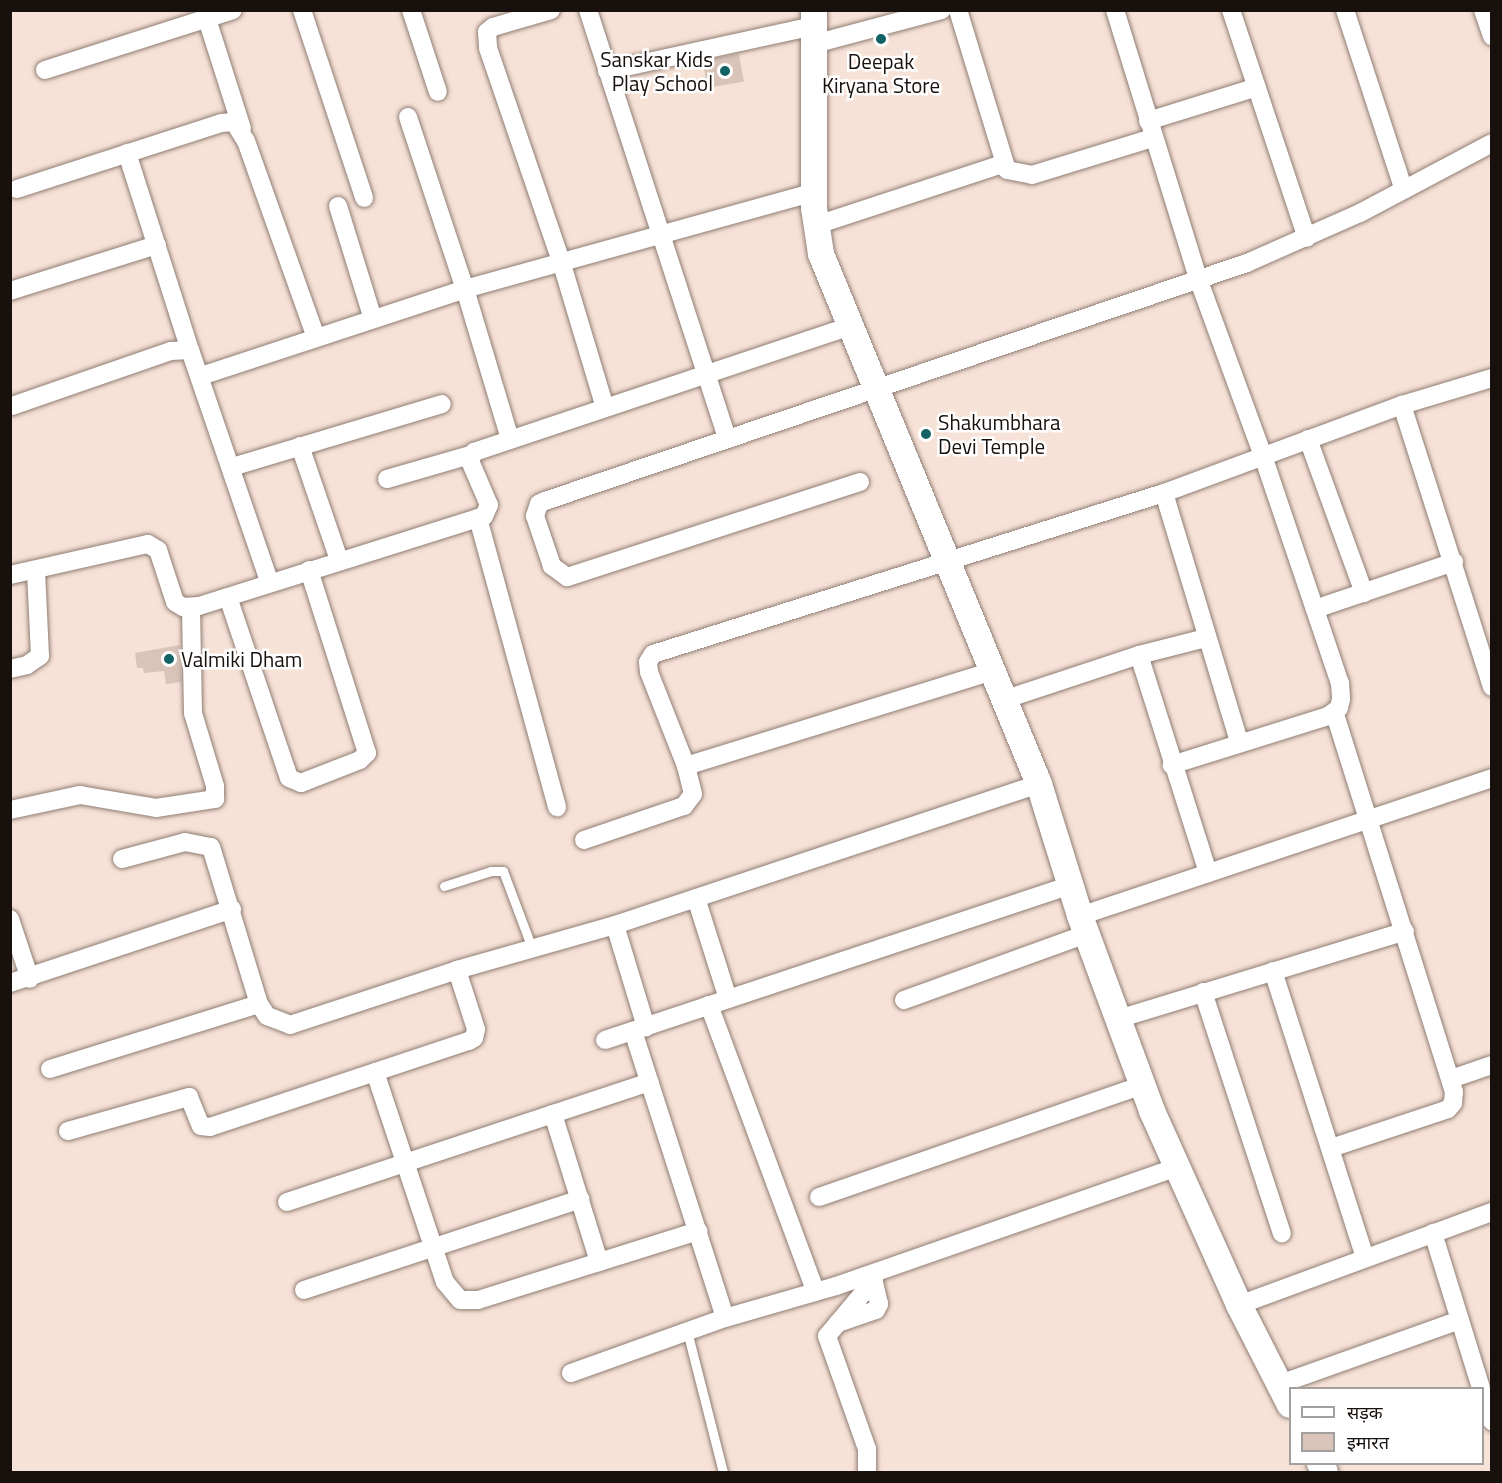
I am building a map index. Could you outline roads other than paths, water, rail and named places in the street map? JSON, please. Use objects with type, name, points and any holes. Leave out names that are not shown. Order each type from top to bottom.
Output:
[{"type":"street","points":[[45,70],[233,10]]},
{"type":"street","points":[[302,10],[364,198]]},
{"type":"street","points":[[411,10],[438,92]]},
{"type":"street","points":[[551,10],[493,27],[487,32],[488,48],[561,261],[605,408]]},
{"type":"street","points":[[588,10],[704,377],[727,438]]},
{"type":"street","points":[[607,71],[814,27],[942,10]]},
{"type":"street","points":[[958,10],[1003,164],[1015,174],[1032,175],[1257,87]]},
{"type":"street","points":[[1115,10],[1150,130],[1199,281],[1263,456],[1340,683],[1341,699],[1335,714],[1367,818],[1406,931],[1451,1079],[1453,1103],[1448,1109],[1331,1148]]},
{"type":"street","points":[[1231,10],[1307,238]]},
{"type":"street","points":[[1345,10],[1404,190]]},
{"type":"street","points":[[1483,10],[1491,36]]},
{"type":"street","points":[[207,19],[242,129],[316,338]]},
{"type":"street","points":[[814,27],[814,226],[821,254],[853,325],[1039,784],[1083,925],[1142,1085],[1239,1305],[1285,1395]]},
{"type":"street","points":[[408,117],[465,289],[510,439]]},
{"type":"street","points":[[17,189],[221,123],[234,122],[242,129]]},
{"type":"street","points":[[861,482],[577,575],[559,574],[552,566],[535,516],[539,504],[877,387],[1199,281],[1307,238],[1404,190],[1491,143]]},
{"type":"street","points":[[127,153],[190,350],[201,376],[270,583]]},
{"type":"street","points":[[814,226],[1003,164]]},
{"type":"street","points":[[201,376],[465,289],[814,192]]},
{"type":"street","points":[[338,206],[373,319]]},
{"type":"street","points":[[10,291],[157,245]]},
{"type":"street","points":[[387,480],[470,455],[510,439],[704,377],[853,325]]},
{"type":"street","points":[[12,406],[171,351],[190,350]]},
{"type":"street","points":[[584,840],[684,806],[693,794],[686,766],[649,672],[648,662],[653,654],[1164,493],[1402,405],[1491,378]]},
{"type":"street","points":[[232,467],[442,404]]},
{"type":"street","points":[[1402,405],[1488,663],[1491,687]]},
{"type":"street","points":[[1308,439],[1364,593]]},
{"type":"street","points":[[300,446],[339,560]]},
{"type":"street","points":[[10,575],[148,544],[158,550],[176,602],[190,608],[478,518],[488,512],[489,505],[470,455]]},
{"type":"street","points":[[1164,493],[1239,742]]},
{"type":"street","points":[[478,518],[557,807]]},
{"type":"street","points":[[1315,609],[1454,562]]},
{"type":"street","points":[[10,669],[27,665],[40,656],[36,570]]},
{"type":"street","points":[[228,597],[289,778],[301,783],[360,760],[367,753],[309,570]]},
{"type":"street","points":[[10,810],[80,795],[156,808],[215,800],[215,786],[193,713],[190,608]]},
{"type":"street","points":[[1006,699],[1139,655],[1206,638]]},
{"type":"street","points":[[1139,655],[1208,873]]},
{"type":"street","points":[[686,766],[993,671]]},
{"type":"street","points":[[1172,765],[1239,742],[1335,714]]},
{"type":"street","points":[[904,1000],[1208,873],[1367,818],[1491,780]]},
{"type":"street","points":[[122,859],[185,842],[211,847],[232,909],[259,1004],[267,1016],[277,1022],[304,1023],[457,970],[615,925],[1039,784]]},
{"type":"street","points":[[605,1041],[1070,885]]},
{"type":"street","points":[[696,898],[728,999]]},
{"type":"street","points":[[10,983],[30,979],[232,909]]},
{"type":"street","points":[[10,919],[30,979]]},
{"type":"street","points":[[615,925],[650,1082],[725,1318]]},
{"type":"street","points":[[1118,1019],[1406,931]]},
{"type":"street","points":[[68,1131],[189,1097],[201,1126],[210,1127],[474,1038],[476,1029],[457,970]]},
{"type":"street","points":[[1273,971],[1365,1257]]},
{"type":"street","points":[[1203,992],[1282,1233]]},
{"type":"street","points":[[50,1069],[259,1004]]},
{"type":"street","points":[[709,1005],[820,1290],[844,1316]]},
{"type":"street","points":[[1451,1079],[1491,1065]]},
{"type":"street","points":[[375,1072],[407,1162],[448,1291],[469,1302],[698,1231]]},
{"type":"street","points":[[287,1202],[650,1082]]},
{"type":"street","points":[[819,1197],[1142,1085]]},
{"type":"street","points":[[553,1114],[599,1262]]},
{"type":"street","points":[[572,1373],[725,1318],[873,1277],[1177,1167]]},
{"type":"street","points":[[304,1290],[580,1199]]},
{"type":"street","points":[[1239,1305],[1491,1212]]},
{"type":"street","points":[[1434,1233],[1481,1387]]},
{"type":"street","points":[[867,1473],[867,1449],[828,1341],[828,1331],[844,1316],[876,1310],[879,1304],[873,1277]]},
{"type":"street","points":[[1304,1387],[1460,1320]]},
{"type":"street","points":[[1484,1397],[1491,1421]]},
{"type":"lane","points":[[444,886],[491,871],[503,871],[532,948]]},
{"type":"lane","points":[[687,1331],[723,1473]]},
{"type":"place","name":"Deepak Kiryana Store","points":[[881,39]]},
{"type":"place","name":"Sanskar Kids Play School","points":[[725,71]]},
{"type":"place","name":"Shakumbhara Devi Temple","points":[[926,434]]},
{"type":"place","name":"Valmiki Dham","points":[[169,659]]}]
